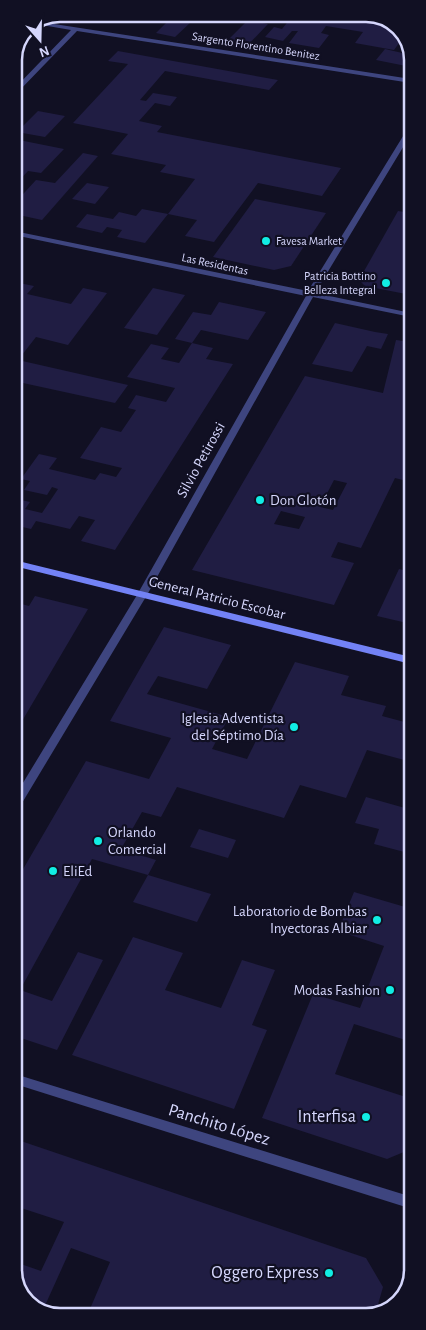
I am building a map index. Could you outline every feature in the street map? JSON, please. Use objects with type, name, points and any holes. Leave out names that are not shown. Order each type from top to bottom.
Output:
[{"type":"street","name":"Sargento Florentino Benitez","points":[[47,25],[404,80]]},
{"type":"street","points":[[22,85],[76,30]]},
{"type":"street","name":"Silvio Petirossi","points":[[22,793],[142,595],[310,295],[404,140]]},
{"type":"street","name":"Las Residentas","points":[[22,235],[404,313]]},
{"type":"street","name":"General Patricio Escobar","points":[[22,565],[404,659]]},
{"type":"street","name":"Panchito López","points":[[22,1081],[404,1201]]},
{"type":"building","points":[[167,22],[190,22],[175,37],[156,33]]},
{"type":"building","points":[[245,23],[268,24],[246,47],[226,42]]},
{"type":"building","points":[[287,23],[373,23],[391,32],[399,44],[394,50],[355,43],[363,32],[326,26],[321,33],[329,35],[319,48],[289,43],[298,31],[292,31],[283,41],[265,37],[274,27],[282,29]]},
{"type":"building","points":[[385,49],[402,53],[404,66],[376,60]]},
{"type":"building","points":[[118,51],[278,80],[269,90],[165,71],[140,100],[146,101],[153,93],[177,97],[170,106],[155,103],[139,121],[162,126],[157,132],[341,168],[322,196],[258,183],[214,242],[185,236],[197,220],[168,214],[195,179],[160,172],[166,165],[111,154],[128,134],[73,123],[128,64],[108,61]]},
{"type":"building","points":[[38,111],[65,116],[45,137],[22,133],[22,127]]},
{"type":"building","points":[[22,141],[64,149],[41,173],[28,171],[22,177]]},
{"type":"building","points":[[83,153],[98,156],[42,220],[22,216],[22,195],[36,180],[55,183]]},
{"type":"building","points":[[87,183],[109,187],[95,204],[72,199]]},
{"type":"building","name":"Favesa Market","points":[[255,199],[326,213],[291,266],[274,270],[213,257]]},
{"type":"building","points":[[142,209],[168,214],[145,243],[117,237],[122,230],[107,227],[102,233],[76,227],[87,214],[113,219],[119,212],[136,216]]},
{"type":"building","points":[[398,211],[404,212],[404,294],[365,286],[359,280]]},
{"type":"building","points":[[22,284],[34,286],[27,294],[71,304],[83,288],[107,293],[68,345],[36,337],[22,355]]},
{"type":"building","points":[[153,288],[185,295],[157,335],[124,328]]},
{"type":"building","points":[[219,302],[266,312],[248,340],[201,330],[192,343],[175,339],[193,312],[211,315]]},
{"type":"building","points":[[335,323],[388,334],[381,349],[367,346],[352,372],[312,364]]},
{"type":"building","points":[[396,340],[404,341],[404,480],[395,478],[361,548],[338,542],[331,557],[354,563],[334,605],[192,570],[305,376],[383,393]],"holes":[[[334,480],[347,483],[333,510],[320,507]],[[281,511],[305,517],[299,529],[274,524]]]},
{"type":"building","points":[[192,343],[213,348],[206,359],[233,364],[115,550],[81,541],[95,520],[79,516],[70,529],[36,521],[31,529],[22,527],[22,500],[30,502],[25,509],[42,513],[58,489],[52,487],[47,495],[24,490],[30,481],[22,478],[39,454],[57,458],[49,469],[95,480],[100,473],[116,477],[122,468],[80,458],[101,427],[121,432],[136,410],[128,408],[136,395],[166,402],[175,388],[127,377],[151,344],[169,348],[161,359],[179,363]]},
{"type":"building","points":[[22,361],[128,385],[115,403],[22,384]]},
{"type":"building","points":[[399,569],[404,570],[404,622],[377,616]]},
{"type":"building","points":[[35,596],[88,609],[22,721],[22,604],[29,606]]},
{"type":"building","points":[[164,627],[231,645],[207,689],[158,676],[147,694],[229,717],[212,749],[247,759],[295,662],[349,676],[341,695],[386,706],[382,716],[404,722],[404,760],[367,750],[346,798],[300,785],[284,818],[177,787],[161,817],[142,812],[121,849],[156,860],[148,875],[92,859],[22,986],[22,871],[86,761],[149,779],[171,738],[110,721]]},
{"type":"building","points":[[366,797],[404,808],[404,852],[374,844],[379,829],[355,823]]},
{"type":"building","points":[[199,829],[236,840],[228,858],[190,847]]},
{"type":"building","points":[[148,875],[211,894],[197,922],[133,902]]},
{"type":"building","points":[[354,892],[404,907],[404,1040],[354,1024],[335,1074],[404,1096],[404,1152],[387,1159],[262,1118],[313,994],[360,1008],[384,946],[338,931]]},
{"type":"building","points":[[133,937],[183,953],[165,990],[221,1008],[242,960],[275,970],[252,1025],[267,1030],[234,1109],[72,1055]]},
{"type":"building","points":[[78,952],[103,960],[57,1050],[22,1038],[22,991],[52,1001]]},
{"type":"building","points":[[22,1141],[366,1258],[383,1287],[378,1305],[365,1308],[91,1307],[110,1262],[71,1248],[45,1305],[37,1300],[29,1291],[25,1284],[22,1264],[41,1271],[64,1222],[22,1208]]},
{"type":"place","name":"Favesa Market","points":[[266,241]]},
{"type":"place","name":"Patricia Bottino Belleza Integral","points":[[386,283]]},
{"type":"place","name":"Don Glotón","points":[[260,500]]},
{"type":"place","name":"Iglesia Adventista del Séptimo Día","points":[[294,727]]},
{"type":"place","name":"Orlando Comercial","points":[[98,841]]},
{"type":"place","name":"EliEd","points":[[53,871]]},
{"type":"place","name":"Laboratorio de Bombas Inyectoras Albiar","points":[[377,920]]},
{"type":"place","name":"Modas Fashion","points":[[390,990]]},
{"type":"place","name":"Interfisa","points":[[366,1117]]},
{"type":"place","name":"Oggero Express","points":[[329,1273]]}]
